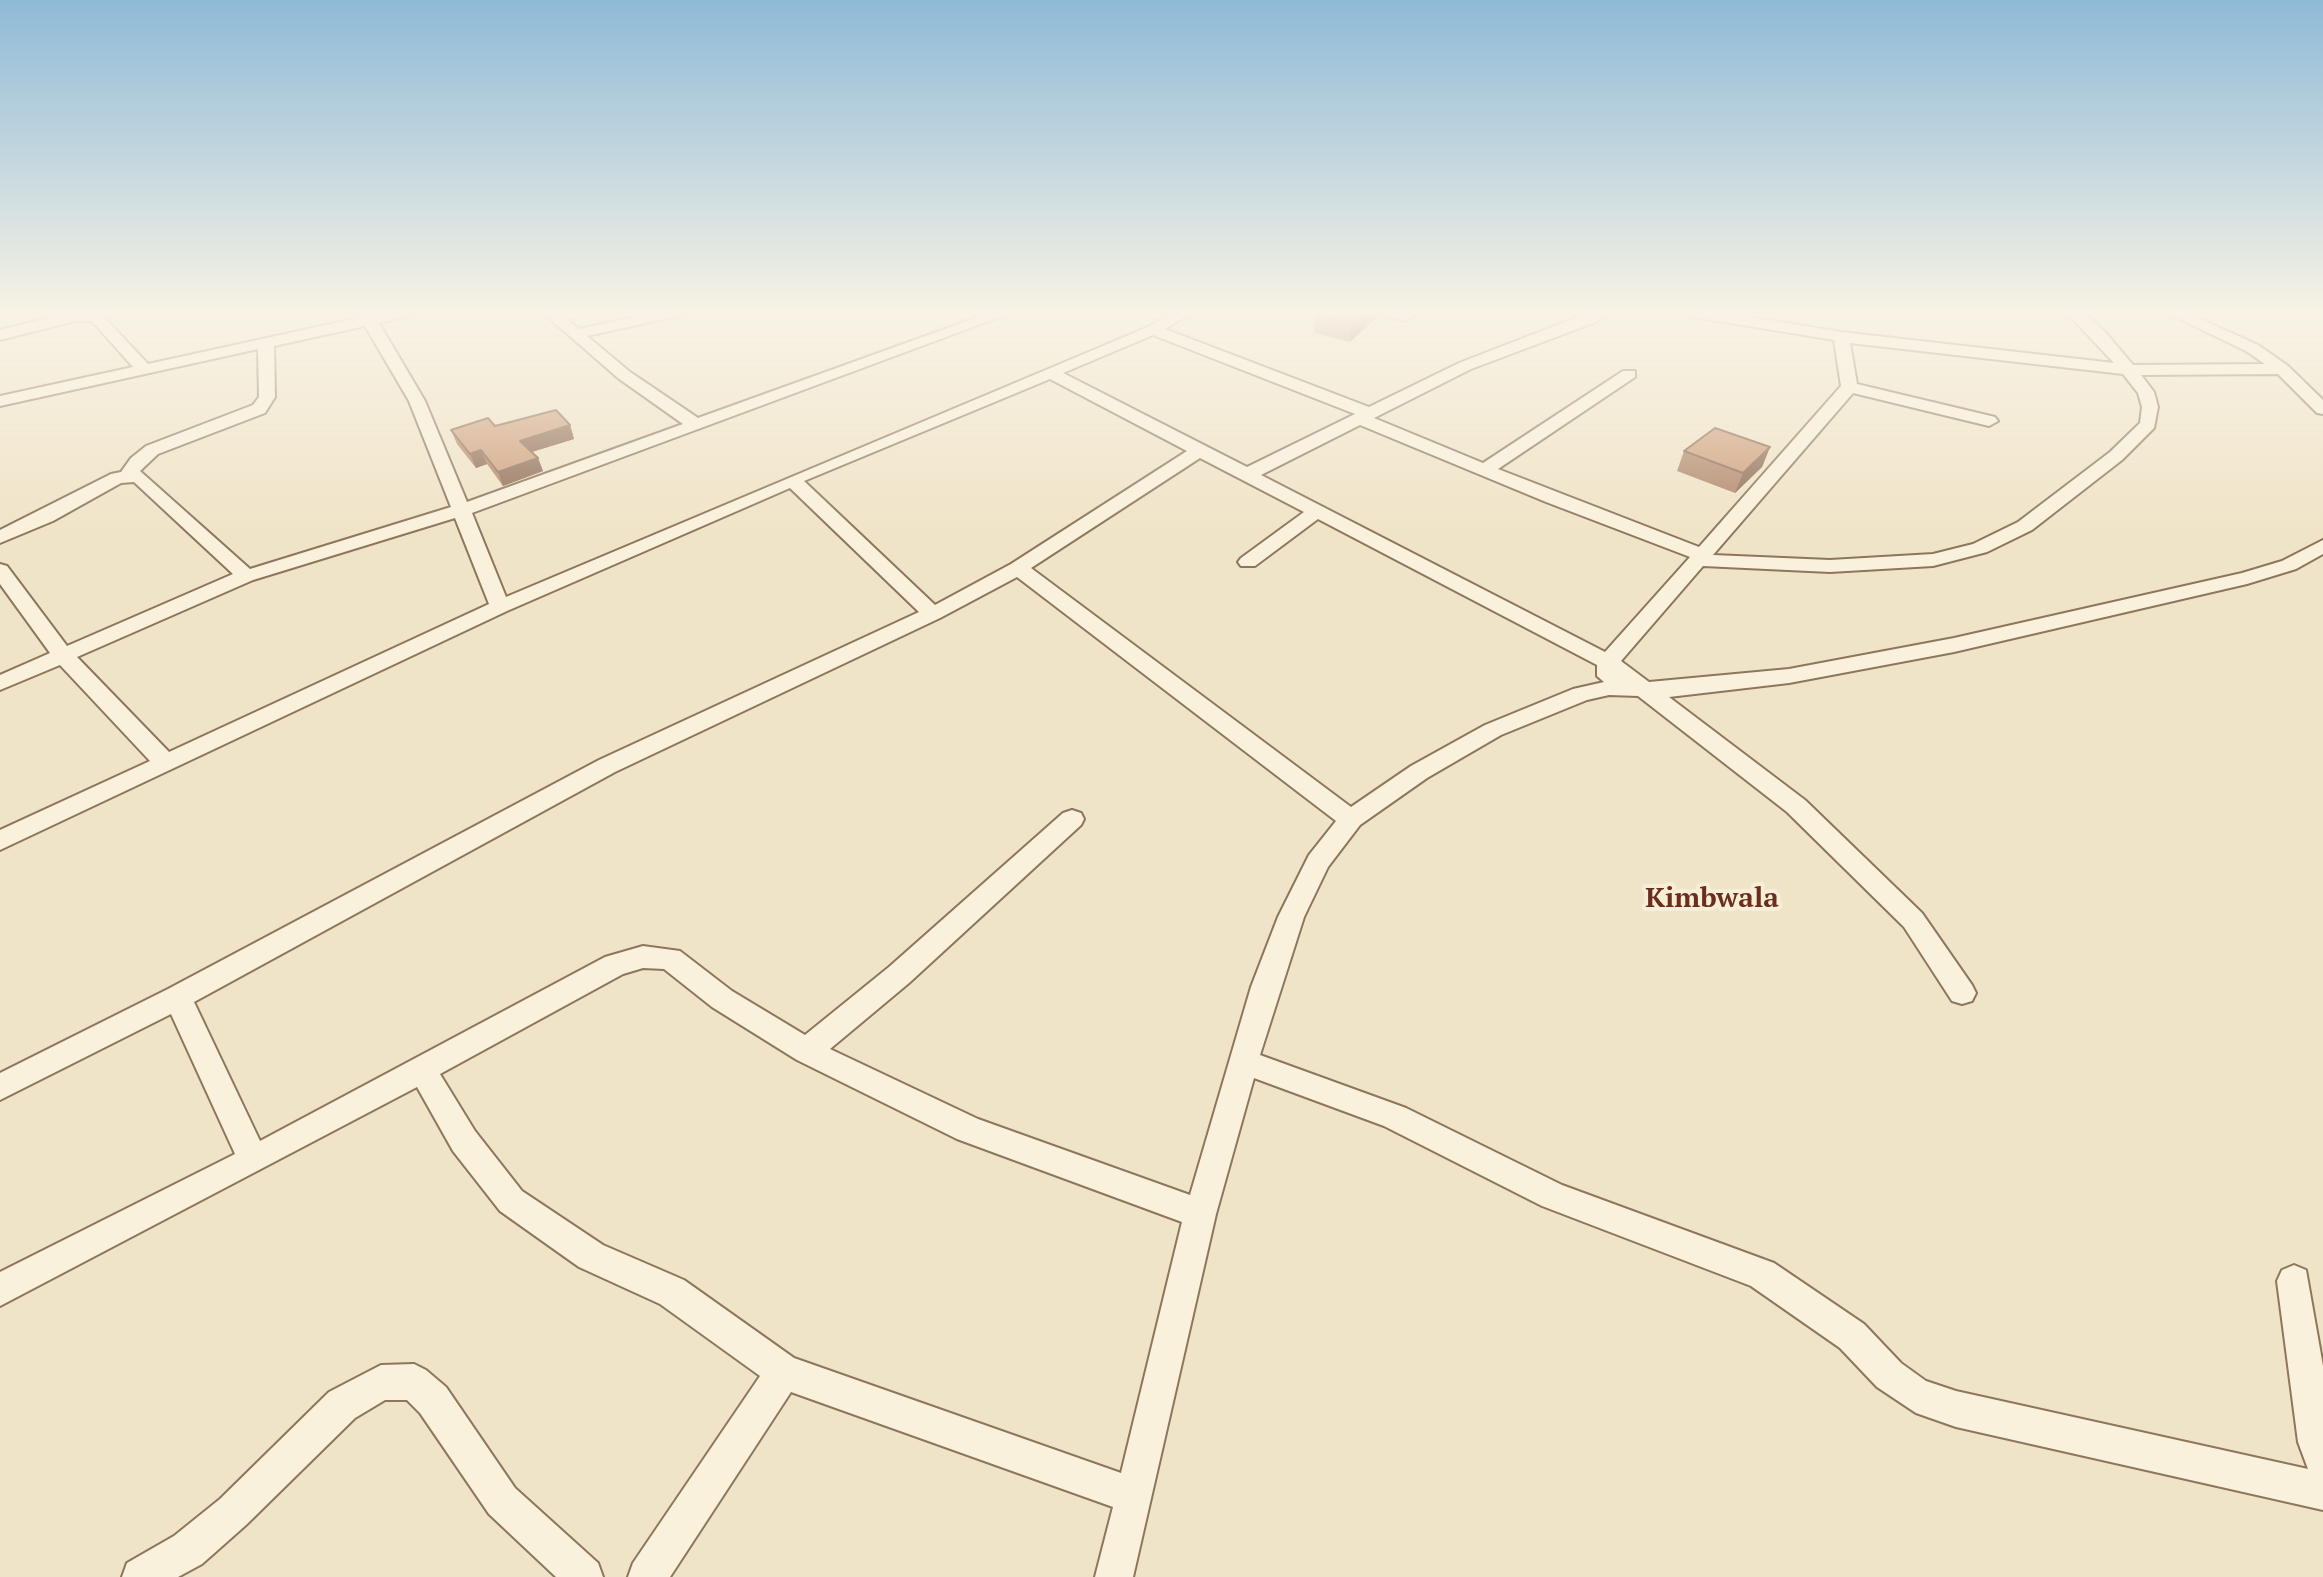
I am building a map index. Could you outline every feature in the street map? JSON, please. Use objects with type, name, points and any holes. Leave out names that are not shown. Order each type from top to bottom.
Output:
[{"type":"street","points":[[0,401],[77,385]]},
{"type":"street","points":[[128,476],[137,462],[152,450],[259,409],[267,397],[265,385]]},
{"type":"street","points":[[407,385],[417,401],[500,607]]},
{"type":"street","points":[[638,385],[696,425]]},
{"type":"street","points":[[0,683],[246,576],[462,510],[807,385]]},
{"type":"street","points":[[0,841],[163,761],[500,607],[792,480],[1023,385]]},
{"type":"street","points":[[1073,385],[1317,511],[1608,675],[1642,689],[1796,806],[1913,920],[1962,993]]},
{"type":"street","points":[[1287,385],[1484,470],[1701,558],[1830,566],[1933,560],[1980,548],[2025,526],[2116,456],[2148,424],[2150,407],[2141,385]]},
{"type":"street","points":[[1248,474],[1427,385]]},
{"type":"street","points":[[1484,470],[1613,385]]},
{"type":"street","points":[[2298,385],[2323,409]]},
{"type":"street","points":[[1114,1577],[1200,1214],[1244,1062],[1291,917],[1318,862],[1351,819],[1419,772],[1493,730],[1608,675],[1701,558],[1849,387],[1989,421]]},
{"type":"street","points":[[0,1087],[178,997],[607,766],[933,614],[1018,568],[1200,450]]},
{"type":"street","points":[[0,537],[128,476],[138,476],[246,576]]},
{"type":"street","points":[[792,480],[933,614]]},
{"type":"street","points":[[1248,562],[1317,511]]},
{"type":"street","points":[[1642,689],[1667,690],[1789,676],[1954,645],[2247,578],[2289,565],[2323,546]]},
{"type":"street","points":[[1018,568],[1351,819]]},
{"type":"street","points":[[0,570],[62,654],[163,761]]},
{"type":"street","points":[[807,1051],[899,975],[1072,819]]},
{"type":"street","points":[[0,1290],[253,1160],[615,965],[643,957],[670,959],[732,1005],[807,1051],[968,1129],[1200,1214]]},
{"type":"street","points":[[178,997],[253,1160]]},
{"type":"street","points":[[1244,1062],[1395,1117],[1553,1196],[1762,1274],[1852,1336],[1889,1375],[1916,1395],[1970,1412],[2323,1491]]},
{"type":"street","points":[[422,1069],[464,1141],[511,1201],[591,1256],[672,1292],[784,1372],[1133,1496]]},
{"type":"street","points":[[2294,1281],[2316,1442],[2323,1462]]},
{"type":"street","points":[[647,1577],[784,1372]]},
{"type":"street","points":[[141,1577],[188,1550],[233,1512],[342,1405],[381,1383],[414,1382],[433,1400],[502,1501],[584,1577]]},
{"type":"building","points":[[556,410],[570,425],[520,441],[538,458],[498,472],[481,450],[470,454],[451,430],[488,418],[495,426]]},
{"type":"building","points":[[1715,428],[1770,447],[1743,473],[1684,451]]},
{"type":"district","name":"Kimbwala","points":[[1712,899]]}]
